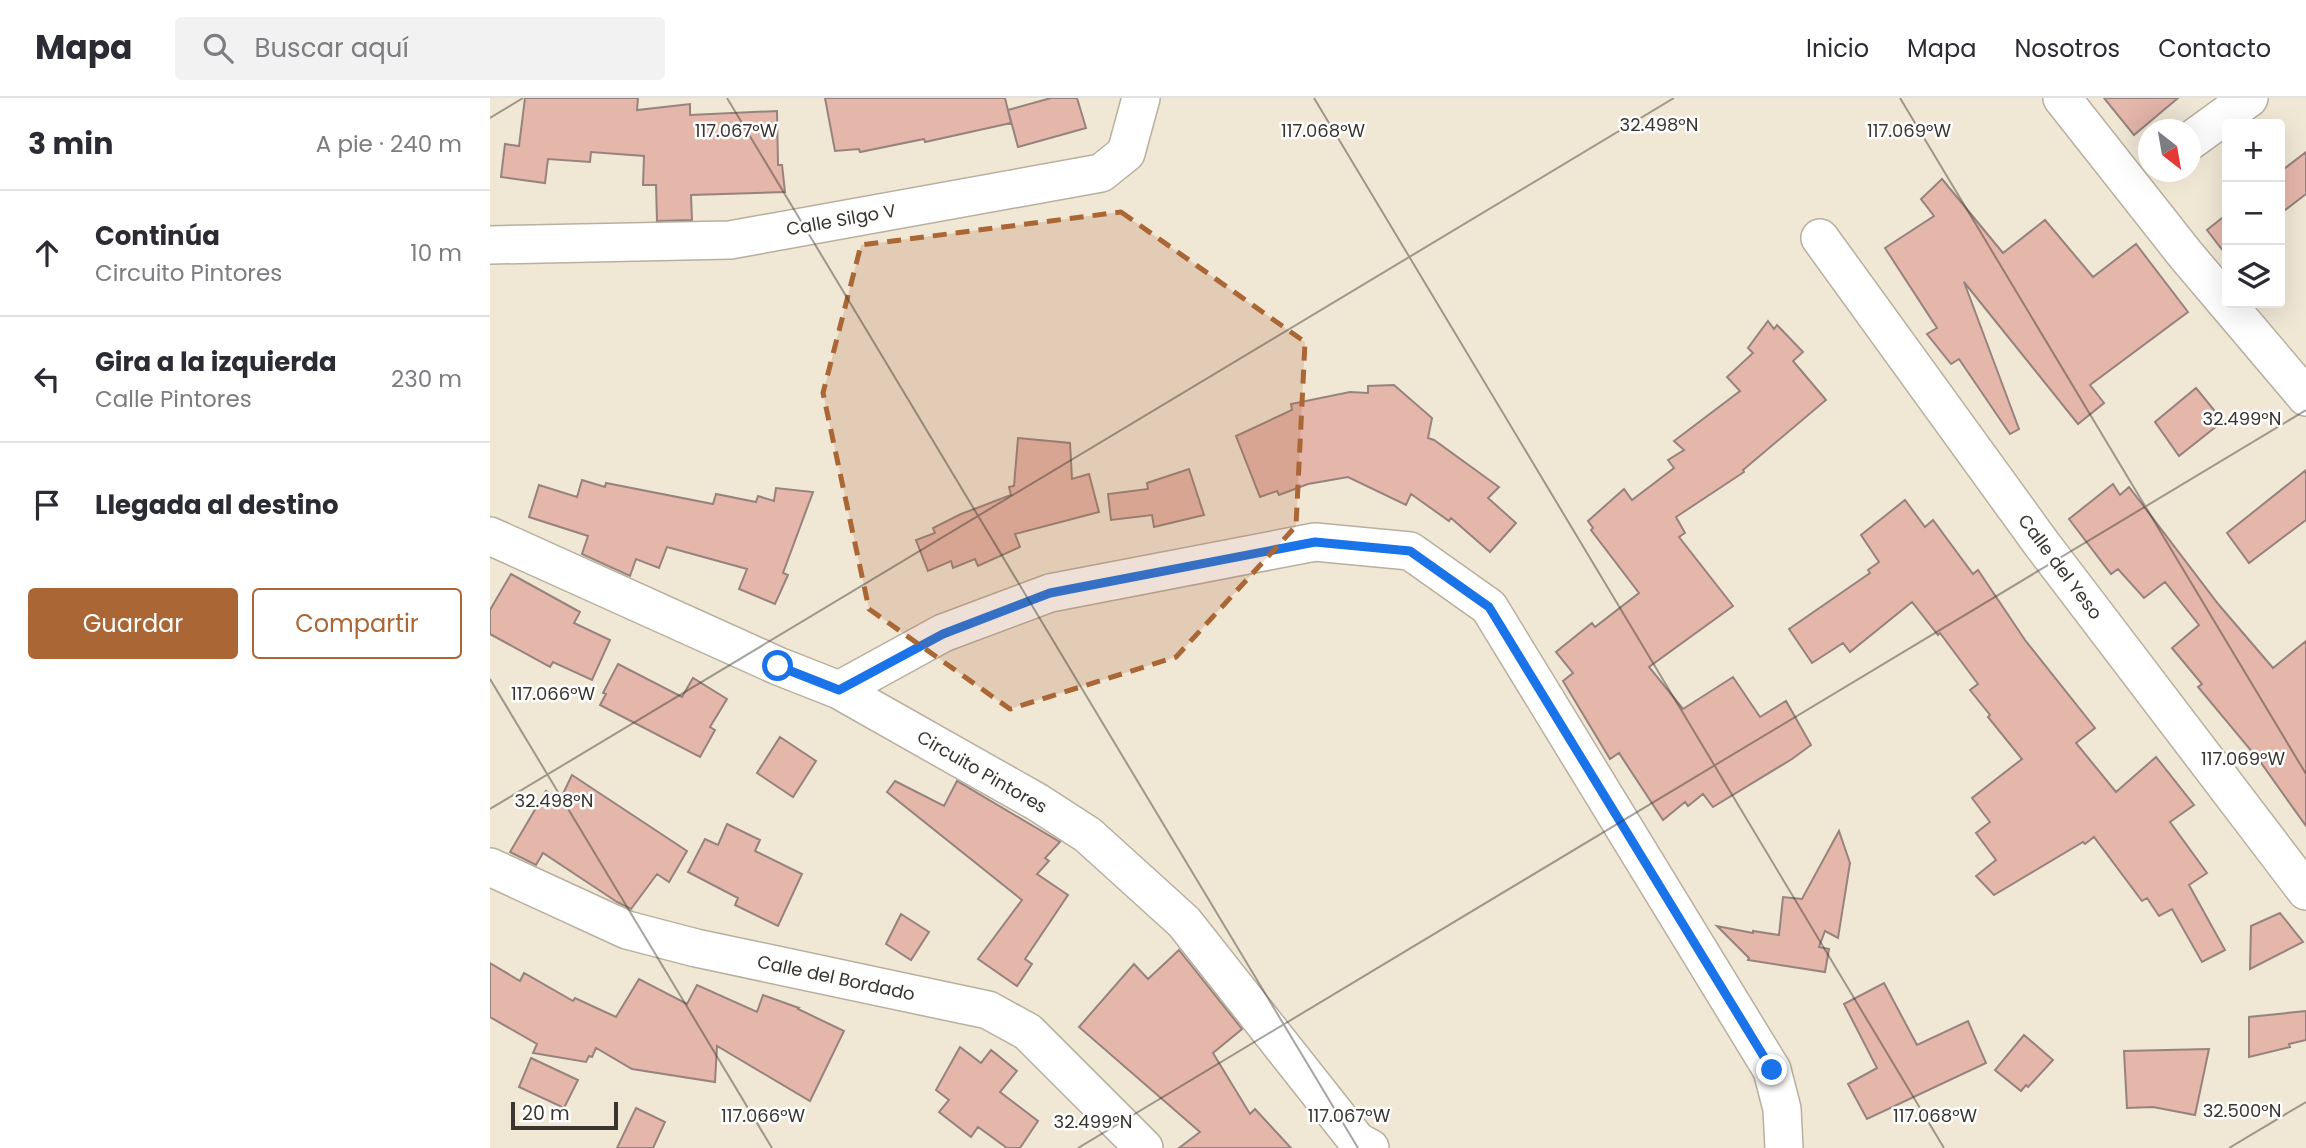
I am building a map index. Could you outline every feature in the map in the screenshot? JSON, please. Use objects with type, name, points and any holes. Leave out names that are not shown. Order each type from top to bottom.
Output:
[{"type":"street","name":"Calle Silgo V","points":[[490,245],[730,240],[1101,173],[1126,153],[1141,98]]},
{"type":"street","points":[[2063,98],[2138,175]]},
{"type":"street","points":[[2201,133],[2249,98]]},
{"type":"street","points":[[2143,182],[2185,254],[2304,390]]},
{"type":"street","name":"Calle del Yeso","points":[[1820,238],[2041,544],[2306,891]]},
{"type":"street","name":"Circuito Pintores","points":[[490,536],[778,666],[839,690],[1037,802],[1088,835],[1184,922],[1357,1141],[1370,1148]]},
{"type":"street","points":[[839,690],[943,634],[1050,593],[1315,542],[1410,551],[1489,607],[1772,1070],[1782,1109],[1784,1148]]},
{"type":"street","name":"Calle del Bordado","points":[[490,867],[626,930],[696,948],[988,1010],[1028,1032],[1144,1148]]},
{"type":"highlighted area","points":[[1121,212],[1305,342],[1296,526],[1176,657],[1010,709],[869,609],[823,393],[861,245]]},
{"type":"building","points":[[525,98],[638,98],[637,110],[690,104],[690,115],[777,111],[778,165],[782,165],[785,192],[691,195],[692,220],[657,221],[656,185],[643,185],[644,156],[591,152],[590,162],[548,159],[545,183],[501,177],[505,144],[519,146]]},
{"type":"building","points":[[825,98],[1005,98],[1011,123],[925,142],[924,139],[860,152],[859,149],[835,151]]},
{"type":"building","points":[[1051,98],[1077,98],[1086,128],[1018,147],[1008,110]]},
{"type":"building","points":[[2104,98],[2178,98],[2153,119],[2138,119],[2138,132],[2134,135]]},
{"type":"building","points":[[2306,152],[2306,194],[2285,210],[2285,182],[2285,168]]},
{"type":"building","points":[[1942,179],[2003,253],[2045,220],[2093,277],[2136,244],[2188,312],[2090,385],[2104,403],[2078,424],[1964,282],[2019,429],[2010,434],[1959,359],[1951,364],[1927,334],[1937,328],[1885,248],[1934,216],[1921,199]]},
{"type":"building","points":[[2222,218],[2222,250],[2207,230]]},
{"type":"building","points":[[1768,321],[1774,329],[1777,325],[1803,352],[1793,361],[1826,400],[1743,470],[1744,472],[1676,517],[1685,533],[1679,537],[1733,606],[1649,667],[1683,709],[1733,677],[1760,717],[1786,701],[1811,745],[1713,807],[1703,794],[1688,806],[1685,802],[1663,820],[1619,753],[1610,759],[1563,681],[1573,673],[1556,652],[1592,623],[1595,627],[1639,593],[1591,530],[1593,528],[1588,521],[1624,489],[1632,500],[1674,468],[1668,460],[1684,450],[1674,441],[1740,391],[1727,377],[1753,353],[1748,348]]},
{"type":"building","points":[[1394,385],[1432,418],[1428,438],[1499,487],[1488,498],[1516,523],[1490,552],[1451,518],[1449,521],[1411,494],[1406,505],[1348,477],[1308,484],[1279,495],[1277,491],[1260,497],[1236,436],[1292,410],[1291,404],[1350,392],[1368,393],[1368,386]]},
{"type":"building","points":[[2196,388],[2223,421],[2179,456],[2155,422]]},
{"type":"building","points":[[1018,438],[1070,443],[1072,479],[1089,474],[1099,512],[1015,534],[1020,547],[978,566],[975,559],[953,568],[951,561],[928,571],[916,540],[935,533],[933,528],[961,514],[1011,495],[1009,487],[1014,486]]},
{"type":"building","points":[[1189,469],[1204,515],[1154,527],[1152,515],[1111,520],[1108,494],[1148,489],[1147,483]]},
{"type":"building","points":[[2306,470],[2306,520],[2249,563],[2227,533]]},
{"type":"building","points":[[582,480],[605,487],[606,483],[713,504],[716,494],[756,502],[758,496],[774,501],[776,488],[813,492],[783,573],[788,575],[775,604],[739,589],[747,569],[667,547],[659,568],[636,559],[630,576],[582,554],[588,536],[529,517],[539,485],[577,497]]},
{"type":"building","points":[[2113,484],[2120,495],[2129,487],[2219,605],[2273,668],[2306,641],[2306,826],[2259,760],[2198,687],[2202,684],[2172,648],[2199,625],[2165,582],[2144,598],[2118,569],[2111,574],[2069,519]]},
{"type":"building","points":[[1905,500],[1925,527],[1933,520],[1973,574],[1978,570],[2025,640],[2095,728],[2076,743],[2116,792],[2156,757],[2194,805],[2170,822],[2207,873],[2189,885],[2225,950],[2202,962],[2172,909],[2159,916],[2147,898],[2142,901],[2094,837],[1994,895],[1976,876],[1996,860],[1976,833],[1990,822],[1972,798],[2022,759],[1970,690],[1978,684],[1940,633],[1938,635],[1912,602],[1850,652],[1843,643],[1812,663],[1789,629],[1870,573],[1868,570],[1879,562],[1861,535]]},
{"type":"building","points":[[511,574],[580,612],[574,623],[610,640],[592,680],[553,662],[550,667],[490,634],[490,610]]},
{"type":"building","points":[[618,664],[682,697],[693,678],[727,699],[710,727],[715,730],[700,757],[600,705]]},
{"type":"building","points":[[780,737],[816,761],[793,797],[757,773]]},
{"type":"building","points":[[572,775],[687,851],[669,882],[657,874],[631,909],[543,853],[536,865],[510,852],[546,791],[560,800]]},
{"type":"building","points":[[895,781],[944,806],[957,781],[1060,842],[1045,858],[1049,861],[1037,874],[1068,895],[1025,959],[1032,964],[1017,986],[978,959],[1022,900],[887,792]]},
{"type":"building","points":[[727,824],[760,840],[755,851],[802,874],[778,926],[735,905],[738,898],[688,872],[705,839],[718,845]]},
{"type":"building","points":[[1839,831],[1850,863],[1838,938],[1825,931],[1819,947],[1829,949],[1825,972],[1748,960],[1717,926],[1779,935],[1783,897],[1802,899]]},
{"type":"building","points":[[2280,913],[2303,942],[2250,969],[2251,926]]},
{"type":"building","points":[[901,914],[929,932],[911,960],[886,944]]},
{"type":"building","points":[[1179,950],[1242,1029],[1213,1053],[1250,1114],[1255,1109],[1291,1148],[1179,1148],[1200,1132],[1079,1027],[1134,964],[1148,979]]},
{"type":"building","points":[[490,963],[520,981],[524,973],[573,1001],[575,998],[616,1017],[639,979],[687,1004],[697,985],[757,1012],[763,995],[799,1008],[844,1031],[810,1101],[717,1046],[715,1082],[632,1069],[596,1048],[586,1062],[533,1053],[537,1044],[490,1017]]},
{"type":"building","points":[[1884,983],[1917,1045],[1968,1021],[1986,1063],[1867,1119],[1848,1084],[1877,1068],[1844,1004]]},
{"type":"building","points":[[2306,1011],[2306,1040],[2289,1044],[2290,1047],[2249,1057],[2249,1017]]},
{"type":"building","points":[[2024,1035],[2053,1060],[2021,1091],[1995,1070]]},
{"type":"building","points":[[960,1047],[981,1063],[991,1050],[1017,1071],[1000,1092],[1038,1121],[1020,1148],[1007,1148],[978,1127],[971,1137],[939,1112],[949,1100],[936,1090]]},
{"type":"building","points":[[2209,1049],[2195,1115],[2153,1107],[2127,1108],[2124,1051]]},
{"type":"building","points":[[531,1058],[578,1080],[564,1108],[519,1087]]},
{"type":"building","points":[[636,1108],[665,1122],[653,1148],[617,1148]]},
{"type":"route","points":[[778,666],[839,690],[943,634],[1050,593],[1315,542],[1410,551],[1489,607],[1772,1070]]}]
